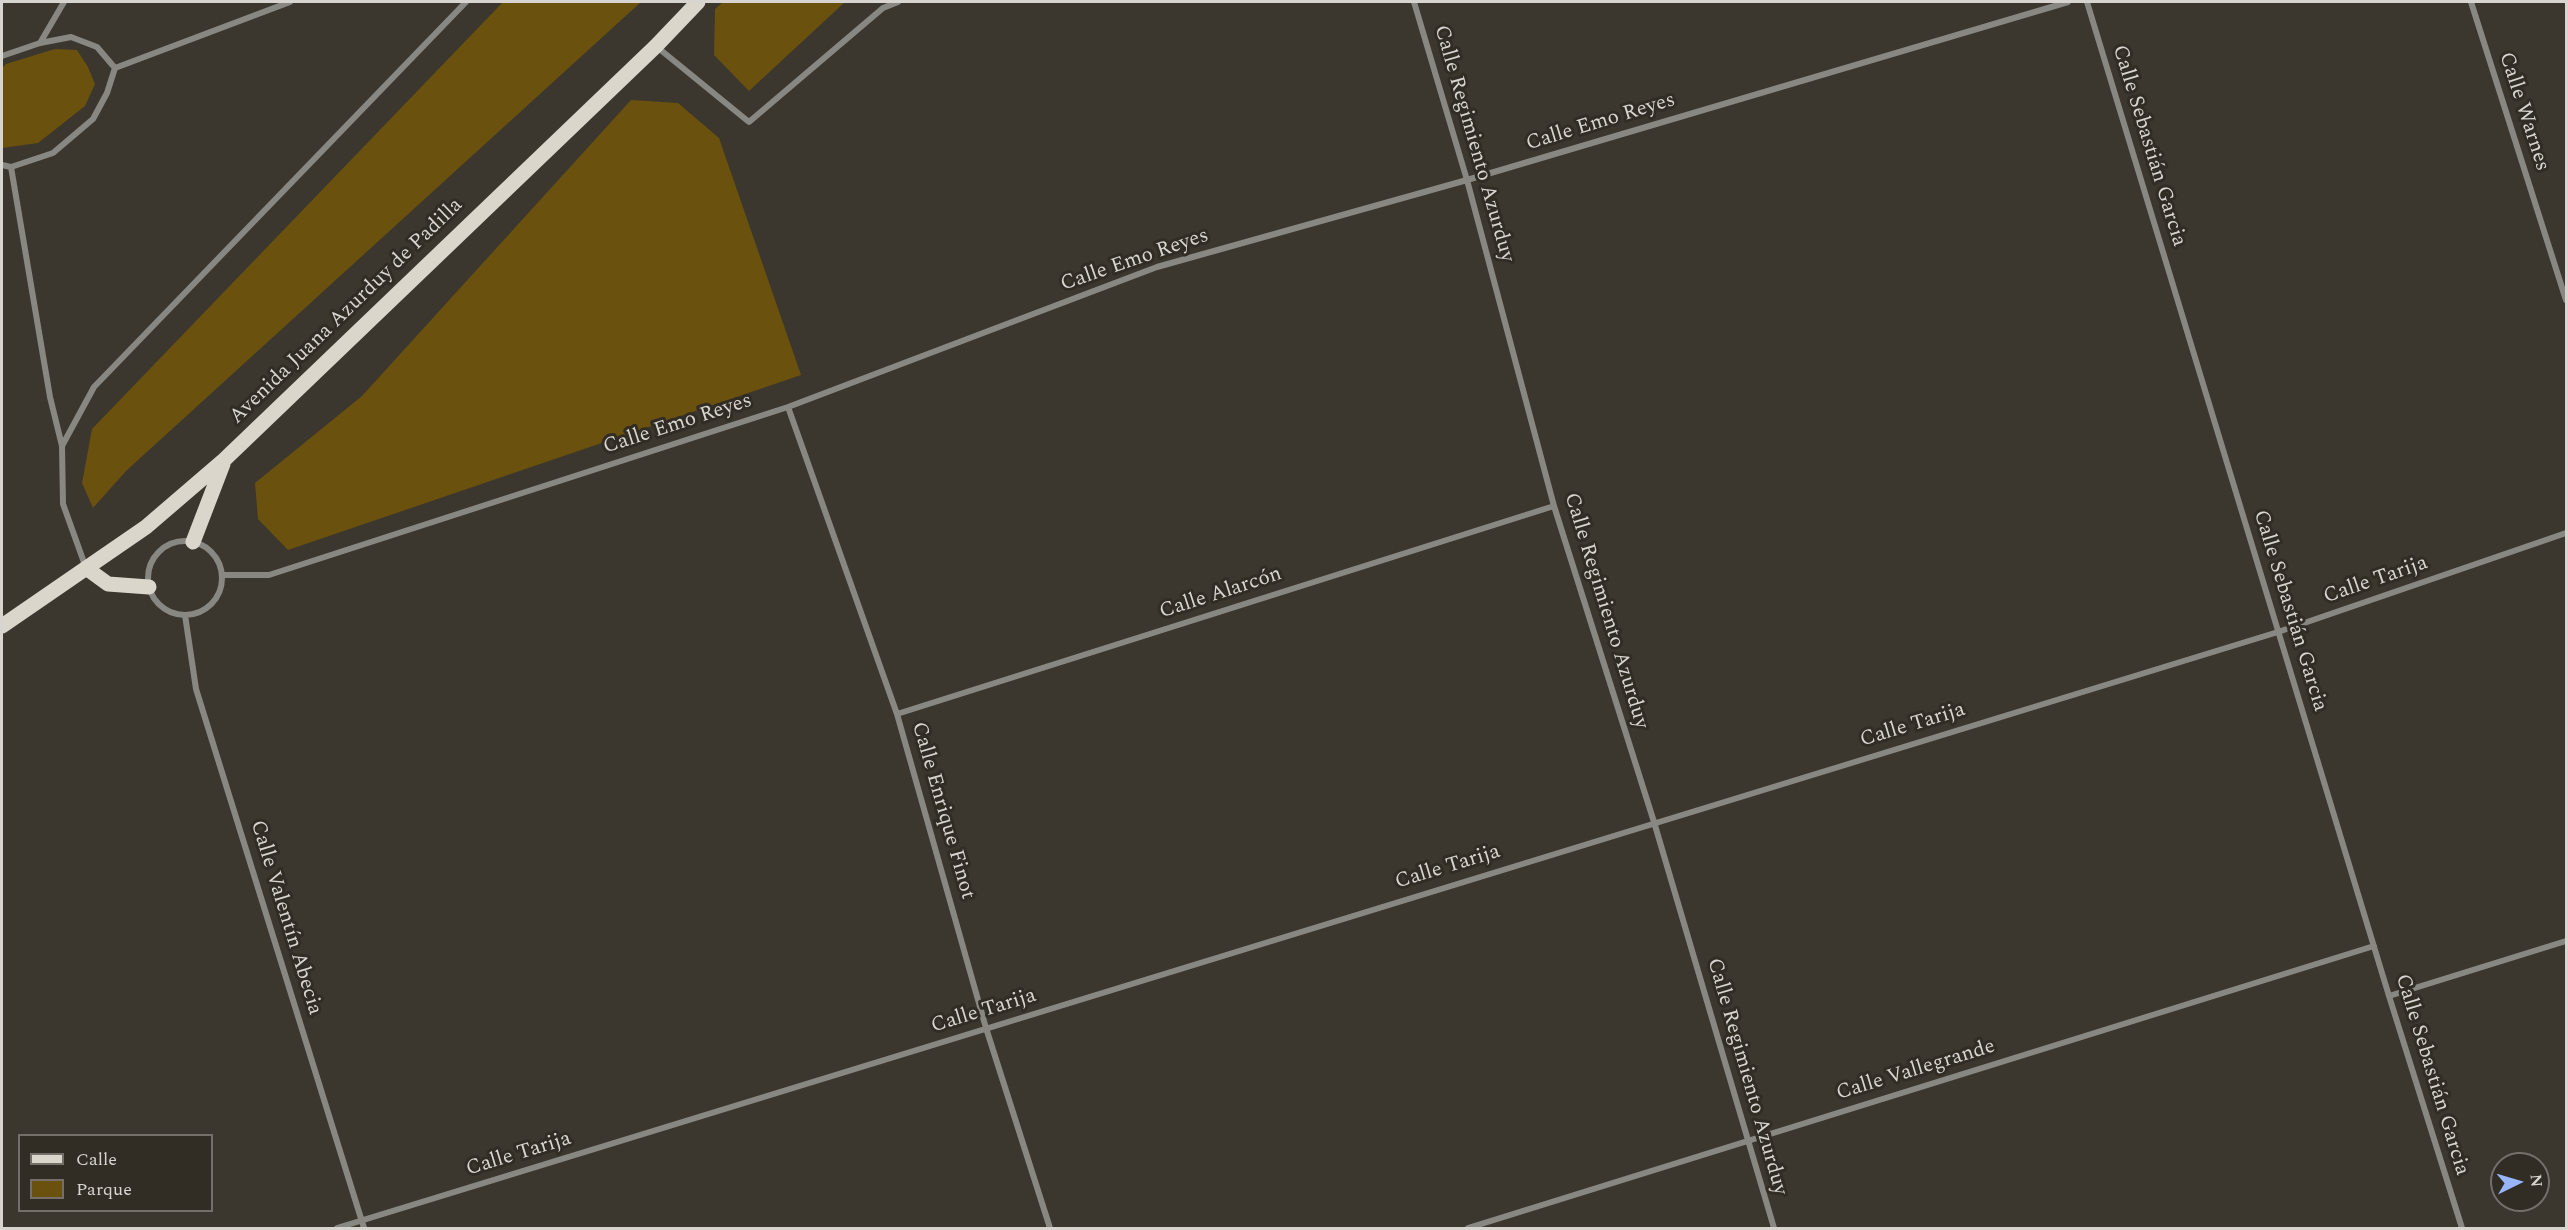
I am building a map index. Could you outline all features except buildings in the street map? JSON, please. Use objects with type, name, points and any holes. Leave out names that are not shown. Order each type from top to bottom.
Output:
[{"type":"main road","name":"Avenida Juana Azurduy de Padilla","points":[[2,626],[146,527],[224,460],[656,46],[699,2]]},
{"type":"main road","points":[[193,542],[224,460]]},
{"type":"main road","points":[[86,568],[108,584],[149,587]]},
{"type":"street","points":[[40,43],[64,2]]},
{"type":"street","points":[[115,68],[290,2]]},
{"type":"street","points":[[62,446],[94,387],[466,2]]},
{"type":"street","points":[[656,46],[749,122],[883,8],[898,2]]},
{"type":"street","name":"Calle Regimiento Azurduy","points":[[1414,2],[1467,180],[1554,506],[1654,822],[1774,1228]]},
{"type":"street","name":"Calle Emo Reyes","points":[[222,575],[269,575],[788,406],[1157,267],[1467,180],[2068,2]]},
{"type":"street","name":"Calle Sebastián Garcia","points":[[2087,2],[2277,632],[2462,1228]]},
{"type":"street","name":"Calle Warnes","points":[[2471,2],[2566,300]]},
{"type":"street","points":[[2,56],[40,43],[71,37],[97,47],[115,68]]},
{"type":"street","points":[[2,165],[11,167],[53,153],[93,119],[107,93],[115,68]]},
{"type":"street","points":[[11,167],[50,397],[62,446],[63,504],[86,568]]},
{"type":"street","name":"Calle Enrique Finot","points":[[788,406],[897,714],[986,1028],[1050,1228]]},
{"type":"street","name":"Calle Alarcón","points":[[897,714],[1554,506]]},
{"type":"street","name":"Calle Tarija","points":[[337,1228],[2277,632],[2566,533]]},
{"type":"street","points":[[181,541],[193,542],[213,554],[222,575],[217,598],[197,613],[185,615],[162,608],[149,587],[151,562],[169,545],[181,541]]},
{"type":"street","name":"Calle Valentín Abecia","points":[[185,615],[196,688],[364,1228]]},
{"type":"street","points":[[2389,996],[2566,941]]},
{"type":"street","name":"Calle Vallegrande","points":[[1468,1228],[2374,946]]},
{"type":"green space","points":[[503,2],[641,2],[126,471],[93,508],[82,483],[92,429]]},
{"type":"green space","points":[[723,2],[845,2],[749,91],[714,55],[715,9]]},
{"type":"green space","points":[[55,49],[77,50],[88,67],[95,84],[85,106],[38,143],[2,148],[2,68],[6,64]]},
{"type":"green space","points":[[631,100],[678,103],[719,138],[801,375],[288,550],[258,519],[255,483],[362,396]]}]
